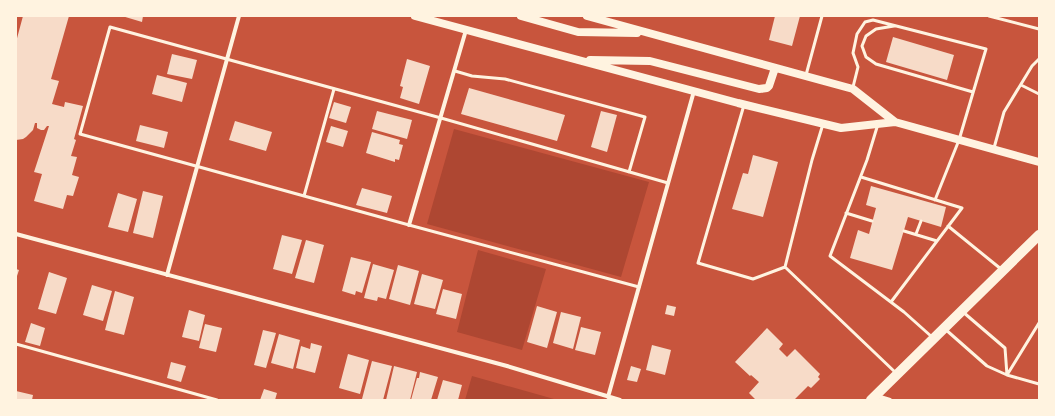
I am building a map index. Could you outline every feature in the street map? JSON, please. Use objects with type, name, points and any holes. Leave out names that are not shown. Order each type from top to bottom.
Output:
[{"type":"main road","points":[[415,16],[694,92],[841,128],[895,122],[1039,162]]},
{"type":"main road","points":[[521,16],[578,32],[650,34]]},
{"type":"main road","points":[[587,16],[853,89],[895,122]]},
{"type":"main road","points":[[577,60],[650,61],[759,89],[769,86],[775,68]]},
{"type":"main road","points":[[873,398],[1039,235]]},
{"type":"street","points":[[167,275],[239,16]]},
{"type":"street","points":[[409,225],[466,30]]},
{"type":"street","points":[[608,397],[694,92]]},
{"type":"street","points":[[16,234],[507,366],[620,400]]},
{"type":"street","points":[[873,398],[890,400]]},
{"type":"lane","points":[[806,76],[822,16]]},
{"type":"lane","points":[[989,16],[1039,29]]},
{"type":"lane","points":[[853,89],[858,67],[853,53],[857,34],[865,22],[873,20],[986,49],[959,140],[935,200]]},
{"type":"lane","points":[[895,25],[876,29],[866,36],[862,46],[866,57],[876,64],[973,92]]},
{"type":"lane","points":[[639,287],[80,134],[110,28],[441,118],[668,183]]},
{"type":"lane","points":[[993,149],[1004,112],[1032,66],[1039,59]]},
{"type":"lane","points":[[455,71],[472,76],[505,79],[645,117],[629,172]]},
{"type":"lane","points":[[1021,85],[1039,94]]},
{"type":"lane","points":[[304,196],[334,89]]},
{"type":"lane","points":[[744,104],[698,263],[753,279],[784,267]]},
{"type":"lane","points":[[784,267],[812,160],[824,124]]},
{"type":"lane","points":[[878,124],[861,177],[830,256],[891,302],[934,338]]},
{"type":"lane","points":[[861,177],[962,208],[891,302]]},
{"type":"lane","points":[[887,191],[888,185]]},
{"type":"lane","points":[[905,196],[906,191]]},
{"type":"lane","points":[[926,202],[927,198]]},
{"type":"lane","points":[[846,213],[872,221]]},
{"type":"lane","points":[[916,234],[921,221]]},
{"type":"lane","points":[[948,226],[1003,270]]},
{"type":"lane","points":[[904,231],[937,241]]},
{"type":"lane","points":[[784,267],[897,374]]},
{"type":"lane","points":[[961,310],[1005,348],[1008,375]]},
{"type":"lane","points":[[1008,375],[1039,323]]},
{"type":"lane","points":[[944,328],[987,366],[1008,375],[1039,384]]},
{"type":"lane","points":[[16,344],[217,400]]},
{"type":"shaded area","points":[[454,129],[649,182],[621,277],[427,224]]},
{"type":"shaded area","points":[[478,250],[546,269],[522,350],[457,332]]},
{"type":"shaded area","points":[[472,376],[554,399],[554,400],[465,400]]},
{"type":"building","points":[[23,16],[69,16],[51,79],[59,81],[52,104],[64,107],[65,102],[83,106],[71,156],[77,157],[72,175],[79,177],[73,196],[67,195],[63,209],[34,201],[42,174],[34,172],[49,126],[47,126],[44,130],[41,130],[37,128],[37,123],[35,123],[33,130],[26,137],[16,140],[16,42]]},
{"type":"building","points":[[122,16],[143,16],[142,22]]},
{"type":"building","points":[[775,16],[800,16],[792,46],[769,40]]},
{"type":"building","points":[[893,37],[954,55],[947,80],[886,62]]},
{"type":"building","points":[[172,54],[197,60],[192,79],[167,74]]},
{"type":"building","points":[[407,59],[430,66],[419,104],[400,98],[403,87],[400,86]]},
{"type":"building","points":[[157,75],[187,83],[182,102],[152,94]]},
{"type":"building","points":[[469,88],[565,115],[557,141],[461,114]]},
{"type":"building","points":[[334,102],[351,107],[346,123],[329,118]]},
{"type":"building","points":[[377,111],[412,120],[407,139],[372,129]]},
{"type":"building","points":[[601,111],[617,115],[607,152],[591,147]]},
{"type":"building","points":[[235,121],[272,132],[266,151],[229,140]]},
{"type":"building","points":[[140,125],[168,132],[164,148],[136,141]]},
{"type":"building","points":[[331,126],[348,131],[343,147],[326,142]]},
{"type":"building","points":[[372,132],[400,140],[399,144],[403,145],[399,160],[395,159],[395,162],[366,153]]},
{"type":"building","points":[[753,155],[778,162],[763,217],[732,209],[743,173],[748,174]]},
{"type":"building","points":[[871,186],[946,207],[941,227],[908,217],[892,270],[850,258],[858,230],[869,234],[876,208],[866,205]]},
{"type":"building","points":[[362,188],[392,196],[387,213],[356,205]]},
{"type":"building","points":[[143,191],[163,196],[153,238],[133,233]]},
{"type":"building","points":[[118,193],[137,199],[128,232],[108,227]]},
{"type":"building","points":[[282,235],[302,240],[292,274],[273,269]]},
{"type":"building","points":[[306,240],[324,245],[314,283],[295,278]]},
{"type":"building","points":[[351,257],[371,262],[362,293],[356,291],[355,295],[342,291]]},
{"type":"building","points":[[373,264],[394,270],[386,299],[378,297],[377,301],[364,298]]},
{"type":"building","points":[[398,265],[419,271],[410,305],[389,299]]},
{"type":"building","points":[[16,269],[19,270],[16,279]]},
{"type":"building","points":[[49,272],[67,278],[56,314],[38,309]]},
{"type":"building","points":[[422,274],[443,280],[435,309],[414,304]]},
{"type":"building","points":[[92,285],[112,291],[103,321],[83,315]]},
{"type":"building","points":[[443,289],[462,294],[456,319],[436,314]]},
{"type":"building","points":[[115,291],[134,297],[124,335],[105,330]]},
{"type":"building","points":[[667,305],[676,307],[674,316],[665,314]]},
{"type":"building","points":[[537,306],[557,312],[547,348],[527,342]]},
{"type":"building","points":[[189,310],[205,315],[199,341],[182,337]]},
{"type":"building","points":[[561,312],[581,317],[573,349],[553,343]]},
{"type":"building","points":[[31,323],[45,328],[40,346],[25,342]]},
{"type":"building","points":[[205,324],[222,328],[216,352],[199,348]]},
{"type":"building","points":[[581,327],[601,332],[595,355],[575,350]]},
{"type":"building","points":[[767,328],[783,344],[779,349],[787,357],[795,349],[820,374],[818,377],[820,379],[811,388],[808,386],[794,400],[756,400],[749,393],[759,382],[735,362]]},
{"type":"building","points":[[263,330],[276,333],[266,368],[254,365]]},
{"type":"building","points":[[279,334],[300,340],[293,369],[271,363]]},
{"type":"building","points":[[311,343],[322,346],[315,373],[296,368],[301,346],[310,349]]},
{"type":"building","points":[[652,345],[671,350],[665,375],[646,370]]},
{"type":"building","points":[[348,354],[369,360],[360,394],[339,388]]},
{"type":"building","points":[[372,361],[392,366],[383,400],[362,399]]},
{"type":"building","points":[[171,362],[186,366],[181,382],[167,378]]},
{"type":"building","points":[[394,366],[417,372],[410,400],[386,400]]},
{"type":"building","points":[[631,366],[641,369],[637,382],[627,380]]},
{"type":"building","points":[[420,372],[438,377],[431,400],[411,400]]},
{"type":"building","points":[[443,380],[462,385],[458,400],[437,400]]},
{"type":"building","points":[[264,389],[277,393],[275,400],[260,400]]},
{"type":"building","points":[[16,391],[33,395],[32,400],[16,400]]}]
